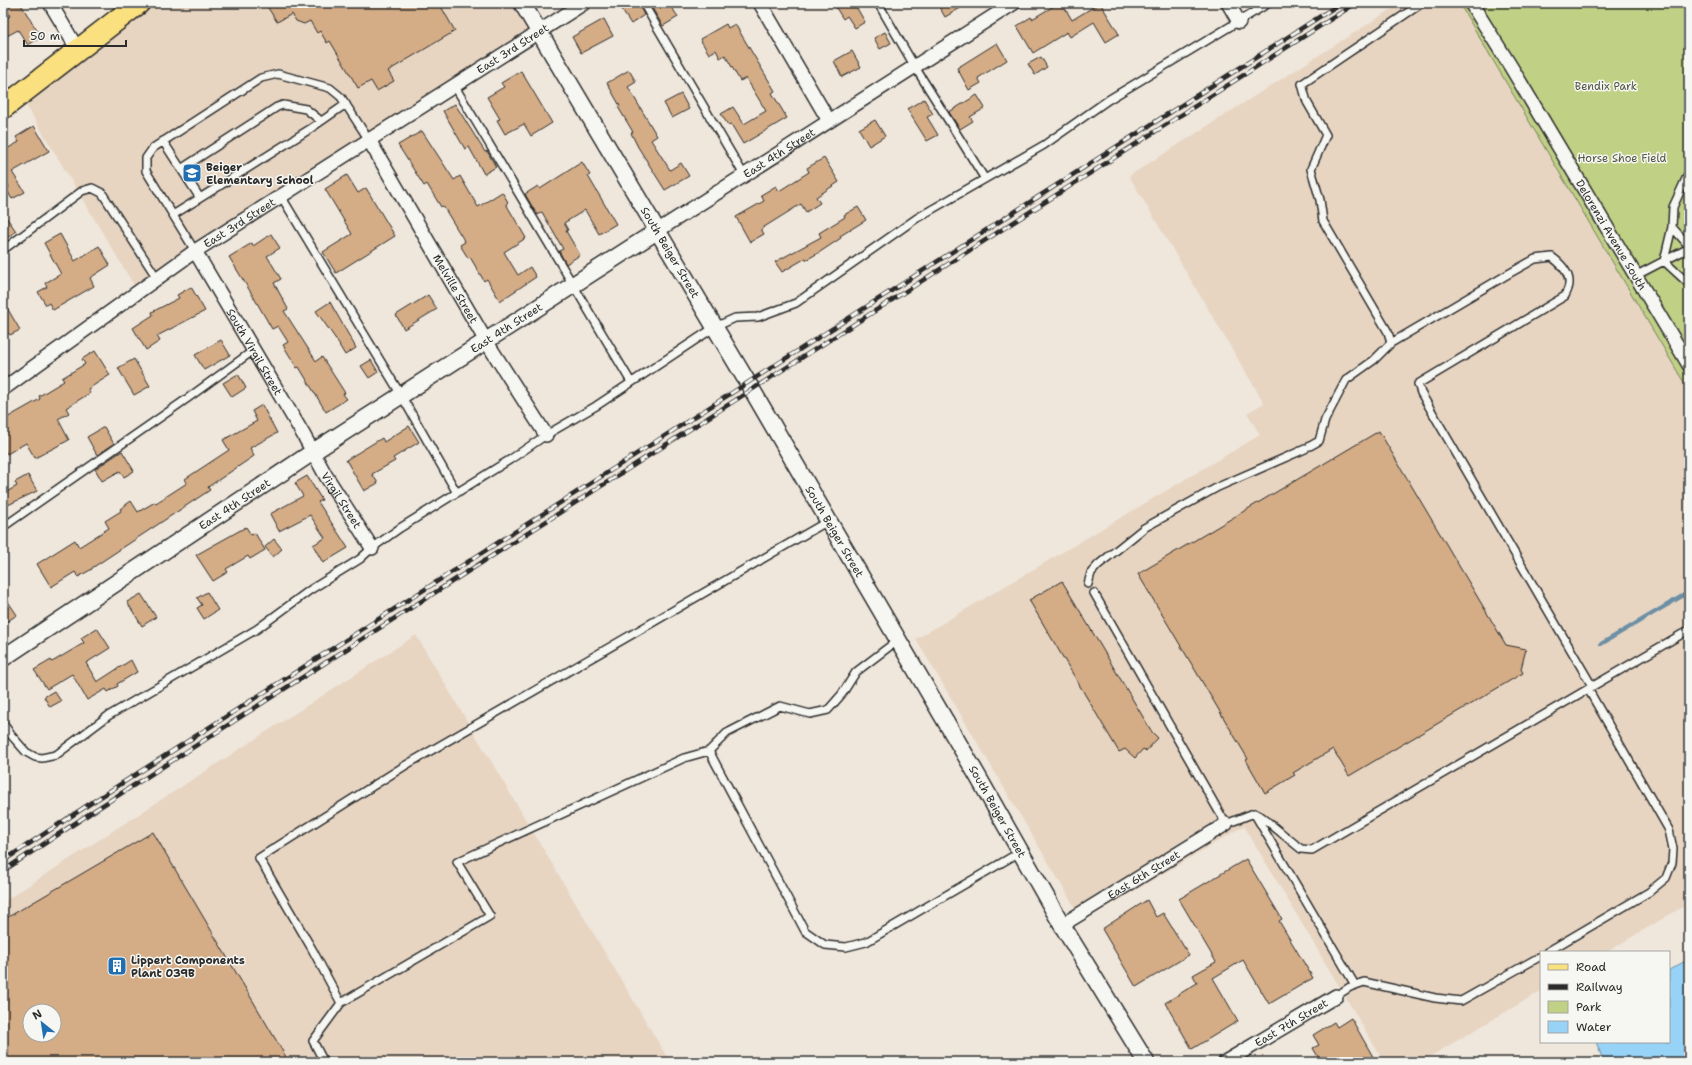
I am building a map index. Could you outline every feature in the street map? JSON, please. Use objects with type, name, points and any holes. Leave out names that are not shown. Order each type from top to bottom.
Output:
[{"type":"main road","points":[[3,108],[139,3]]},
{"type":"street","points":[[50,3],[78,50]]},
{"type":"street","name":"South Beiger Street","points":[[522,3],[715,327],[1062,924],[1146,1062]]},
{"type":"street","name":"East 3rd Street","points":[[3,389],[195,252],[584,3]]},
{"type":"street","points":[[760,3],[829,121]]},
{"type":"street","name":"East 4th Street","points":[[3,658],[313,452],[915,67],[999,7],[1014,3]]},
{"type":"street","points":[[1228,3],[1239,22]]},
{"type":"street","name":"Delorenzi Avenue South","points":[[1471,3],[1511,67],[1689,365]]},
{"type":"street","name":"Melville Street","points":[[369,140],[486,341],[546,435]]},
{"type":"street","name":"South Virgil Street","points":[[195,252],[313,452]]},
{"type":"street","name":"Virgil Street","points":[[313,452],[372,548]]},
{"type":"street","name":"East 6th Street","points":[[1062,924],[1226,824]]},
{"type":"street","name":"East 7th Street","points":[[1225,1062],[1336,996]]},
{"type":"lane","points":[[643,3],[744,175]]},
{"type":"lane","points":[[878,3],[915,67],[985,179]]},
{"type":"lane","points":[[3,723],[10,735],[26,752],[35,757],[42,758],[56,755],[125,705],[257,629],[310,590],[360,559],[372,548],[546,435],[596,406],[715,327],[735,318],[758,317],[796,303],[917,218],[1044,144],[1108,100],[1269,3]]},
{"type":"lane","points":[[1391,343],[1388,332],[1323,221],[1320,200],[1311,169],[1326,134],[1306,102],[1302,84],[1422,3]]},
{"type":"lane","points":[[195,252],[146,171],[146,158],[153,148],[163,141],[261,78],[278,74],[330,88],[341,97],[369,140]]},
{"type":"lane","points":[[454,85],[632,382]]},
{"type":"lane","points":[[173,215],[346,104]]},
{"type":"lane","points":[[181,169],[277,107],[283,105],[306,109],[321,121]]},
{"type":"lane","points":[[163,141],[200,198]]},
{"type":"lane","points":[[1664,261],[1672,227],[1673,207],[1689,172]]},
{"type":"lane","points":[[3,250],[82,191],[92,188],[102,192],[157,278]]},
{"type":"lane","points":[[282,196],[401,395],[457,493]]},
{"type":"lane","points":[[1635,276],[1689,247],[1672,227]]},
{"type":"lane","points":[[1088,584],[1091,573],[1098,565],[1144,528],[1218,487],[1308,448],[1318,441],[1325,420],[1346,380],[1374,360],[1391,343],[1503,276],[1535,259],[1552,257],[1559,262],[1565,270],[1569,283],[1565,296],[1418,384],[1590,687],[1669,830],[1673,848],[1672,863],[1666,878],[1649,892],[1549,951]]},
{"type":"lane","points":[[1664,261],[1689,284]]},
{"type":"lane","points":[[3,527],[254,350]]},
{"type":"lane","points":[[341,1003],[312,949],[259,858],[406,764],[828,521]]},
{"type":"lane","points":[[1094,593],[1226,824],[1254,813],[1262,816],[1301,849],[1312,850],[1689,630]]},
{"type":"lane","points":[[324,1062],[313,1041],[341,1003],[490,916],[457,862],[684,758],[709,751],[727,733],[780,706],[810,714],[828,710],[842,694],[856,672],[898,640]]},
{"type":"lane","points":[[709,751],[805,931],[825,945],[846,947],[866,942],[1021,852]]},
{"type":"lane","points":[[1254,813],[1355,985]]},
{"type":"lane","points":[[1336,996],[1355,985],[1364,982],[1435,998],[1461,1001],[1540,957]]},
{"type":"shaded area","name":"Beiger Elementary School","points":[[139,3],[522,3],[538,32],[138,292],[20,95]]},
{"type":"shaded area","points":[[1401,3],[1459,3],[1689,391],[1689,903],[1609,951],[1540,951],[1540,992],[1421,1062],[1384,1062],[1244,826],[1083,921],[916,639],[1260,435],[1247,413],[1264,403],[1129,176]]},
{"type":"shaded area","points":[[416,635],[670,1062],[3,1062],[3,902]]},
{"type":"green space","name":"Bendix Park","points":[[1459,3],[1689,3],[1689,391]]},
{"type":"water","points":[[1689,959],[1689,1062],[1604,1062],[1596,1043],[1670,1043],[1670,969]]},
{"type":"building","points":[[3,3],[20,3],[41,37],[28,45],[18,30],[3,38],[3,20],[10,16]]},
{"type":"building","points":[[265,3],[439,3],[455,31],[388,71],[394,81],[377,91],[371,81],[358,88],[330,41],[327,43],[320,31],[317,33],[310,21],[304,24],[296,21],[292,14],[277,22]]},
{"type":"building","points":[[617,3],[638,3],[644,15],[631,24]]},
{"type":"building","points":[[649,3],[669,3],[678,17],[663,26]]},
{"type":"building","points":[[833,3],[854,3],[865,22],[855,28],[847,16],[843,19]]},
{"type":"building","points":[[937,3],[969,3],[945,17]]},
{"type":"building","points":[[1059,3],[1062,3],[1072,20],[1100,3],[1119,34],[1106,42],[1094,22],[1070,37],[1067,32],[1033,53],[1017,26]]},
{"type":"building","points":[[604,19],[613,36],[581,53],[572,37]]},
{"type":"building","points":[[726,24],[728,28],[735,24],[775,91],[772,93],[787,118],[743,144],[731,124],[728,125],[721,114],[733,107],[744,124],[766,111],[746,78],[740,81],[725,55],[720,58],[716,50],[709,54],[700,39]]},
{"type":"building","points":[[885,32],[891,43],[880,49],[874,38]]},
{"type":"building","points":[[997,43],[1007,60],[978,78],[981,83],[969,90],[957,68]]},
{"type":"building","points":[[852,51],[861,67],[842,77],[834,61]]},
{"type":"building","points":[[1041,57],[1047,67],[1035,75],[1028,64]]},
{"type":"building","points":[[629,70],[636,82],[628,87],[657,136],[651,140],[670,170],[681,163],[689,176],[665,190],[638,147],[631,133],[633,132],[618,107],[620,106],[607,83]]},
{"type":"building","points":[[521,71],[552,123],[531,136],[524,124],[505,134],[497,120],[500,119],[487,97],[504,87],[501,83]]},
{"type":"building","points":[[681,94],[689,109],[672,118],[664,103]]},
{"type":"building","points":[[977,95],[985,108],[970,117],[973,121],[960,129],[949,112]]},
{"type":"building","points":[[924,99],[933,114],[927,117],[938,135],[927,141],[907,109]]},
{"type":"building","points":[[455,104],[496,167],[484,174],[469,147],[465,149],[443,111]]},
{"type":"building","points":[[875,120],[885,136],[869,146],[859,129]]},
{"type":"building","points":[[34,126],[49,151],[12,172],[25,192],[12,199],[6,189],[9,187],[3,177],[3,151],[19,142],[16,137]]},
{"type":"building","points":[[422,131],[454,180],[460,176],[478,207],[502,192],[508,202],[506,204],[526,238],[504,252],[518,275],[530,267],[536,277],[500,301],[487,279],[484,281],[470,257],[468,258],[460,245],[465,242],[443,206],[441,207],[427,184],[424,186],[398,145]]},
{"type":"building","points":[[824,158],[839,182],[816,197],[820,203],[806,212],[801,204],[761,229],[764,234],[750,242],[736,217],[764,201],[761,195],[776,186],[779,191],[809,172],[807,168]]},
{"type":"building","points":[[582,162],[590,175],[588,176],[616,224],[599,234],[585,210],[564,223],[568,230],[566,231],[580,255],[566,264],[559,251],[563,249],[542,212],[537,215],[525,194],[538,186],[540,189]]},
{"type":"building","points":[[347,175],[358,193],[366,188],[395,236],[336,273],[323,252],[352,234],[325,189]]},
{"type":"building","points":[[858,207],[866,220],[840,236],[841,238],[820,252],[806,260],[806,258],[782,272],[775,262],[821,237],[819,233]]},
{"type":"building","points":[[3,213],[16,231],[7,238],[3,232]]},
{"type":"building","points":[[60,234],[75,261],[99,246],[110,265],[90,278],[94,286],[53,310],[49,303],[46,305],[38,292],[47,287],[45,283],[61,274],[44,243]]},
{"type":"building","points":[[271,234],[280,248],[267,256],[281,279],[274,283],[288,309],[284,311],[316,361],[322,357],[345,393],[343,394],[347,399],[326,412],[299,367],[297,368],[283,345],[288,342],[278,326],[272,329],[229,257],[252,243],[253,246]]},
{"type":"building","points":[[191,287],[205,311],[157,336],[160,341],[146,350],[133,328],[153,315],[152,312],[179,298],[177,295]]},
{"type":"building","points":[[428,295],[437,309],[404,329],[396,315]]},
{"type":"building","points":[[3,301],[20,330],[10,335],[8,333],[3,336]]},
{"type":"building","points":[[330,302],[356,348],[345,355],[340,345],[316,311]]},
{"type":"building","points":[[221,340],[230,355],[204,370],[195,355]]},
{"type":"building","points":[[95,351],[110,375],[88,389],[90,393],[66,408],[69,413],[58,419],[69,440],[35,458],[26,443],[7,454],[3,447],[3,420],[40,399],[39,396],[64,381],[62,378],[85,364],[82,359]]},
{"type":"building","points":[[134,359],[150,386],[134,395],[118,368]]},
{"type":"building","points":[[371,360],[378,372],[369,378],[361,366]]},
{"type":"building","points":[[238,374],[246,388],[232,397],[223,383]]},
{"type":"building","points":[[262,405],[277,433],[250,448],[254,456],[208,487],[210,490],[92,569],[78,577],[75,572],[51,587],[37,564],[75,540],[79,547],[109,528],[105,521],[121,511],[120,509],[131,501],[138,512],[155,502],[156,503],[187,483],[185,479],[229,450],[223,440],[257,421],[252,411]]},
{"type":"building","points":[[409,426],[419,442],[393,458],[395,461],[372,474],[378,483],[364,491],[346,460],[382,438],[384,442]]},
{"type":"building","points":[[104,427],[114,444],[97,455],[87,437]]},
{"type":"building","points":[[1379,431],[1506,645],[1526,649],[1521,669],[1523,673],[1349,776],[1333,749],[1293,773],[1295,775],[1265,793],[1246,760],[1248,759],[1138,574]]},
{"type":"building","points":[[122,451],[134,471],[124,477],[120,471],[102,481],[95,469]]},
{"type":"building","points":[[28,475],[37,491],[6,506],[3,501],[3,494],[17,486],[15,482]]},
{"type":"building","points":[[307,476],[322,500],[318,502],[348,548],[323,563],[313,545],[325,538],[310,515],[279,531],[270,514],[303,496],[295,483]]},
{"type":"building","points":[[246,527],[251,535],[255,533],[265,550],[250,559],[248,556],[226,569],[228,572],[213,581],[196,555]]},
{"type":"building","points":[[274,539],[282,549],[273,557],[265,547]]},
{"type":"building","points":[[1062,581],[1152,732],[1158,738],[1146,751],[1143,749],[1135,758],[1125,749],[1119,752],[1029,600]]},
{"type":"building","points":[[207,592],[218,610],[204,619],[197,608],[202,605],[197,598]]},
{"type":"building","points":[[3,594],[17,615],[3,624]]},
{"type":"building","points":[[141,594],[156,617],[142,626],[127,602]]},
{"type":"building","points":[[97,628],[110,648],[86,663],[97,682],[131,660],[137,672],[117,684],[118,686],[108,692],[106,689],[87,700],[72,674],[47,689],[34,670],[51,660],[52,662],[84,643],[81,638]]},
{"type":"building","points":[[54,691],[61,701],[50,707],[44,697]]},
{"type":"building","name":"Lippert Components Plant 039B","points":[[153,832],[289,1062],[3,1062],[3,920]]},
{"type":"building","points":[[1246,859],[1282,919],[1279,921],[1313,978],[1269,1004],[1243,960],[1213,978],[1238,1021],[1192,1049],[1165,1003],[1197,983],[1193,975],[1216,962],[1179,899]]},
{"type":"building","points":[[1147,900],[1156,917],[1163,913],[1189,955],[1136,987],[1102,929]]},
{"type":"building","points":[[1351,1018],[1376,1062],[1321,1062],[1313,1048],[1319,1045],[1313,1035],[1334,1022],[1337,1027]]},
{"type":"waterway","points":[[1601,644],[1689,592]]},
{"type":"railway","points":[[3,861],[88,805],[1341,3]]},
{"type":"railway","points":[[3,871],[92,812],[1356,3]]},
{"type":"place","name":"Beiger Elementary School","points":[[192,173]]},
{"type":"place","name":"Lippert Components Plant 039B","points":[[117,966]]},
{"type":"park label","name":"Horse Shoe Field","points":[[1622,158]]}]
